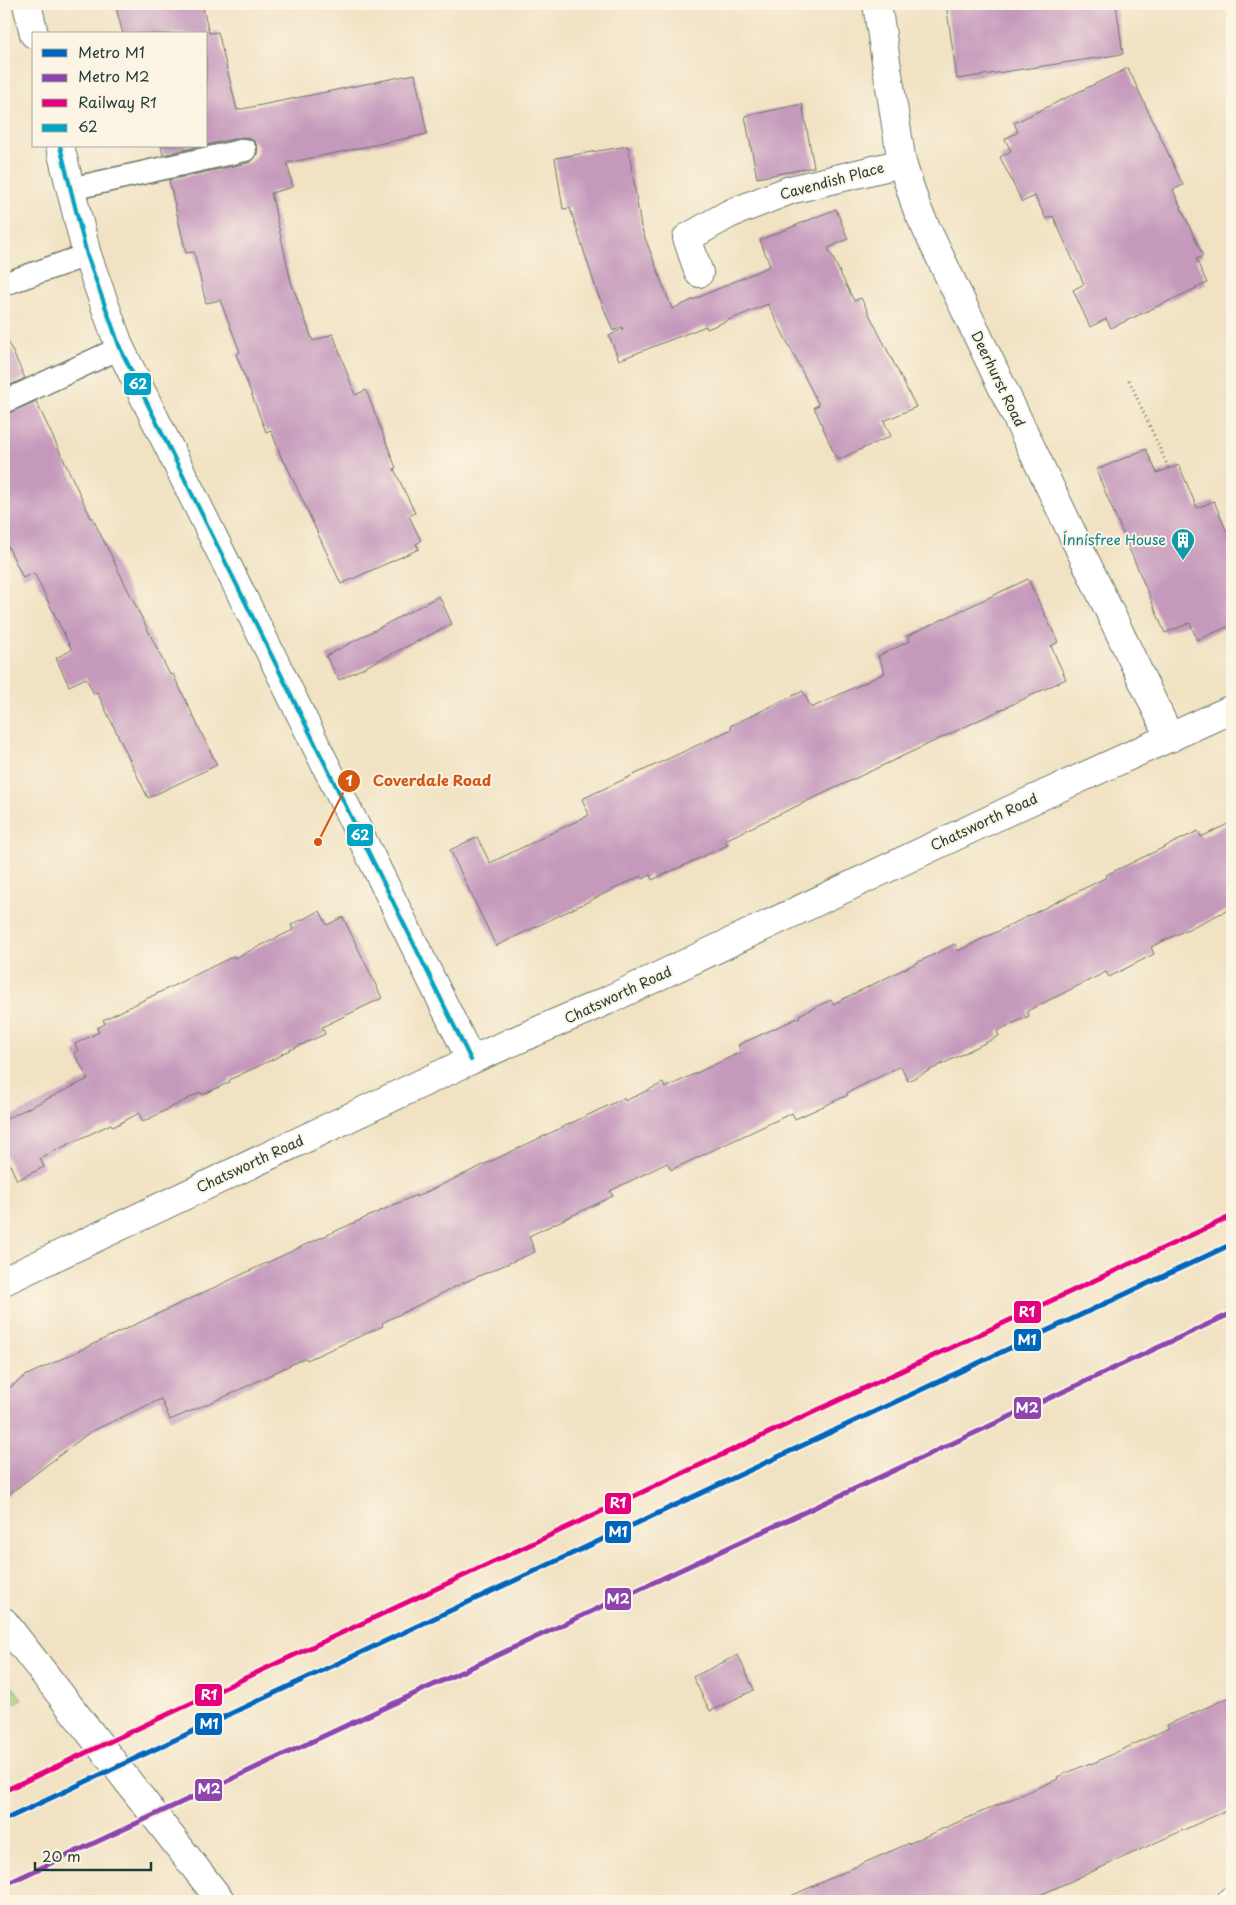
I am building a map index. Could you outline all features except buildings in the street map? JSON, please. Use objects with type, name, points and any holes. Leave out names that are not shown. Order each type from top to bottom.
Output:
[{"type":"street","points":[[27,4],[34,32]]},
{"type":"street","name":"Deerhurst Road","points":[[877,4],[902,163],[916,210],[1170,738]]},
{"type":"street","points":[[60,148],[87,255],[120,348],[471,1060]]},
{"type":"street","name":"Cavendish Place","points":[[699,273],[687,238],[729,214],[790,190],[902,163]]},
{"type":"street","name":"Chatsworth Road","points":[[4,1281],[471,1060],[606,1001],[1017,807],[1232,709]]},
{"type":"street","points":[[4,1622],[221,1901]]},
{"type":"lane","points":[[70,189],[245,150]]},
{"type":"lane","points":[[4,284],[87,255]]},
{"type":"lane","points":[[4,402],[120,348]]},
{"type":"path","points":[[1129,380],[1169,469]]},
{"type":"green space","points":[[4,1675],[22,1699],[4,1709]]},
{"type":"metro line","name":"M1","points":[[4,1820],[1232,1244]]},
{"type":"metro line","name":"M2","points":[[4,1885],[1232,1313]]},
{"type":"rail line","name":"R1","points":[[4,1791],[1232,1216]]},
{"type":"transit line","name":"62","points":[[60,148],[87,255],[120,348],[471,1060]]},
{"type":"place","name":"Ínnísfree House","points":[[1183,561]]},
{"type":"place","name":"Coverdale Road","points":[[318,842]]}]
